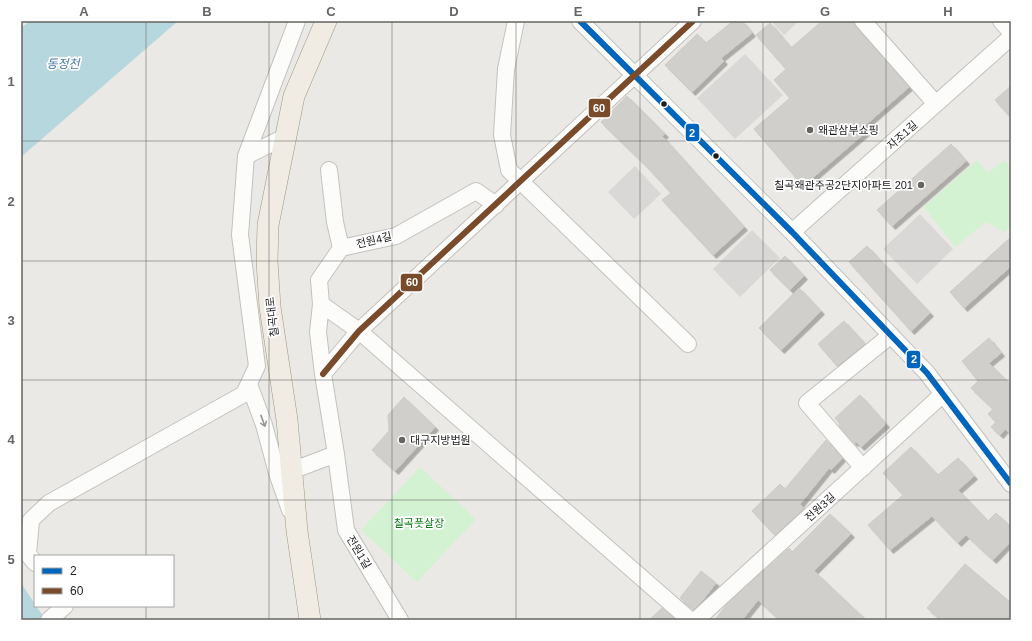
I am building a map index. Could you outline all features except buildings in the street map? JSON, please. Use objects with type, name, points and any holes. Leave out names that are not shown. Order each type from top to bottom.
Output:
[{"type":"main road","name":"칠곡대로","points":[[310,620],[297,531],[286,420],[270,307],[267,261],[268,225],[294,96],[326,21]]},
{"type":"street","points":[[34,562],[28,554],[31,520],[49,503],[244,394],[258,366],[240,235],[246,156],[297,21]]},
{"type":"street","points":[[516,21],[506,68],[502,134],[509,170],[688,344]]},
{"type":"street","points":[[580,21],[792,232],[927,373],[1011,484]]},
{"type":"street","points":[[323,374],[359,331],[693,21]]},
{"type":"street","points":[[863,21],[936,104]]},
{"type":"street","points":[[1001,21],[1011,32]]},
{"type":"street","name":"자조1길","points":[[792,232],[1011,37]]},
{"type":"street","points":[[246,156],[285,136]]},
{"type":"street","name":"전원4길","points":[[329,170],[335,222],[341,248],[396,236],[476,191],[496,205]]},
{"type":"street","name":"전원1길","points":[[341,248],[319,280],[321,304],[318,332],[346,530],[400,620]]},
{"type":"street","points":[[321,304],[359,331],[690,620]]},
{"type":"street","points":[[863,468],[807,403],[891,335]]},
{"type":"street","points":[[249,384],[264,425],[277,473],[297,531]]},
{"type":"street","name":"전원3길","points":[[696,620],[943,394]]},
{"type":"street","points":[[291,471],[336,454]]},
{"type":"street","points":[[49,620],[64,607]]},
{"type":"shaded area","points":[[771,21],[799,21],[784,35]]},
{"type":"shaded area","points":[[745,54],[783,95],[735,139],[697,98]]},
{"type":"shaded area","points":[[635,166],[661,194],[634,219],[608,192]]},
{"type":"shaded area","points":[[920,214],[953,249],[917,284],[883,249]]},
{"type":"shaded area","points":[[752,230],[780,258],[740,297],[713,269]]},
{"type":"green space","points":[[977,160],[988,173],[1004,160],[1011,168],[1011,226],[1004,232],[986,222],[955,247],[924,207]]},
{"type":"green space","name":"칠곡풋살장","points":[[420,467],[476,519],[417,582],[361,530]]},
{"type":"water","name":"동정천","points":[[30,21],[178,21],[21,157],[21,28]]},
{"type":"water","points":[[21,583],[34,602],[34,607],[37,607],[46,620],[21,620]]},
{"type":"transit line","name":"2","points":[[580,21],[792,232],[927,373],[1011,484]]},
{"type":"transit line","name":"60","points":[[323,374],[359,331],[693,21]]},
{"type":"place","name":"왜관삼부쇼핑","points":[[810,130]]},
{"type":"place","name":"칠곡왜관주공2단지아파트 201","points":[[921,185]]},
{"type":"place","name":"대구지방법원","points":[[402,440]]}]
